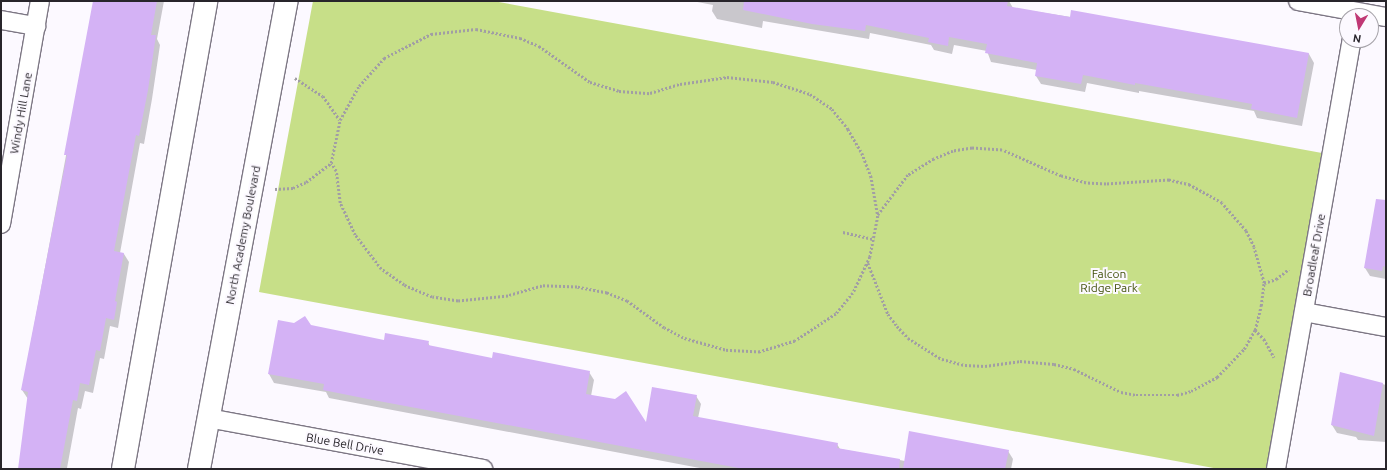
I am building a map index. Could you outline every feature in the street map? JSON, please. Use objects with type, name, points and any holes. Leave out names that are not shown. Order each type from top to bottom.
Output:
[{"type":"street","name":"Windy Hill Lane","points":[[1,224],[40,1]]},
{"type":"street","points":[[123,469],[206,1]]},
{"type":"street","name":"North Academy Boulevard","points":[[199,469],[288,1]]},
{"type":"street","points":[[1298,1],[1350,8]]},
{"type":"street","points":[[1,20],[36,26]]},
{"type":"street","name":"Broadleaf Drive","points":[[1276,469],[1351,48]]},
{"type":"street","points":[[1304,312],[1386,327]]},
{"type":"street","name":"Blue Bell Drive","points":[[208,418],[483,469]]},
{"type":"path","points":[[476,29],[498,32],[540,46],[590,82],[620,90],[650,93],[680,84],[727,77],[773,82],[810,94],[832,110],[856,141],[871,176],[878,216],[874,238],[867,262],[853,293],[836,314],[795,341],[760,352],[725,350],[683,338],[664,328],[627,301],[607,293],[577,287],[542,286],[482,300],[458,301],[432,297],[392,277],[381,269],[365,251],[346,220],[340,203],[336,172],[331,163],[340,120],[359,86],[384,58],[401,47],[444,31],[476,29]]},
{"type":"path","points":[[295,78],[323,96],[340,120]]},
{"type":"path","points":[[867,262],[888,314],[897,326],[908,338],[942,359],[965,365],[985,366],[1020,361],[1054,364],[1074,369],[1114,389],[1136,395],[1177,395],[1191,391],[1217,377],[1244,349],[1255,330],[1261,306],[1264,283],[1254,247],[1246,231],[1222,203],[1190,185],[1169,180],[1106,184],[1086,183],[1061,176],[1002,150],[972,148],[953,151],[914,170],[908,175],[878,216]]},
{"type":"path","points":[[275,189],[292,188],[306,182],[331,163]]},
{"type":"path","points":[[843,232],[874,238]]},
{"type":"green space","name":"Falcon Ridge Park","points":[[313,1],[493,1],[1322,153],[1266,469],[1219,469],[259,292]]},
{"type":"building","points":[[93,1],[157,1],[151,35],[156,35],[148,90],[139,136],[136,135],[114,251],[124,253],[115,301],[117,302],[114,320],[106,318],[100,351],[96,350],[89,385],[80,383],[77,401],[73,400],[60,469],[18,469],[28,392],[21,390],[67,155],[64,155]]},
{"type":"building","points":[[744,1],[1008,1],[1007,6],[1070,17],[1071,10],[1309,53],[1297,118],[1251,109],[1252,104],[1135,83],[1135,85],[1083,75],[1081,84],[1035,76],[1037,63],[985,53],[987,44],[949,37],[948,46],[928,42],[929,38],[866,25],[865,31],[812,24],[743,10]]},
{"type":"building","points":[[1376,199],[1386,200],[1386,267],[1383,266],[1382,271],[1364,268]]},
{"type":"building","points":[[305,316],[311,325],[384,340],[385,333],[429,341],[428,345],[492,358],[493,352],[590,371],[586,394],[615,399],[626,391],[646,422],[652,387],[697,395],[693,416],[838,443],[837,448],[900,459],[899,469],[744,469],[373,400],[323,390],[324,384],[268,374],[278,320],[294,323]]},
{"type":"building","points":[[1340,372],[1383,383],[1374,436],[1331,425]]},
{"type":"building","points":[[909,431],[1009,450],[1005,469],[903,469]]}]
